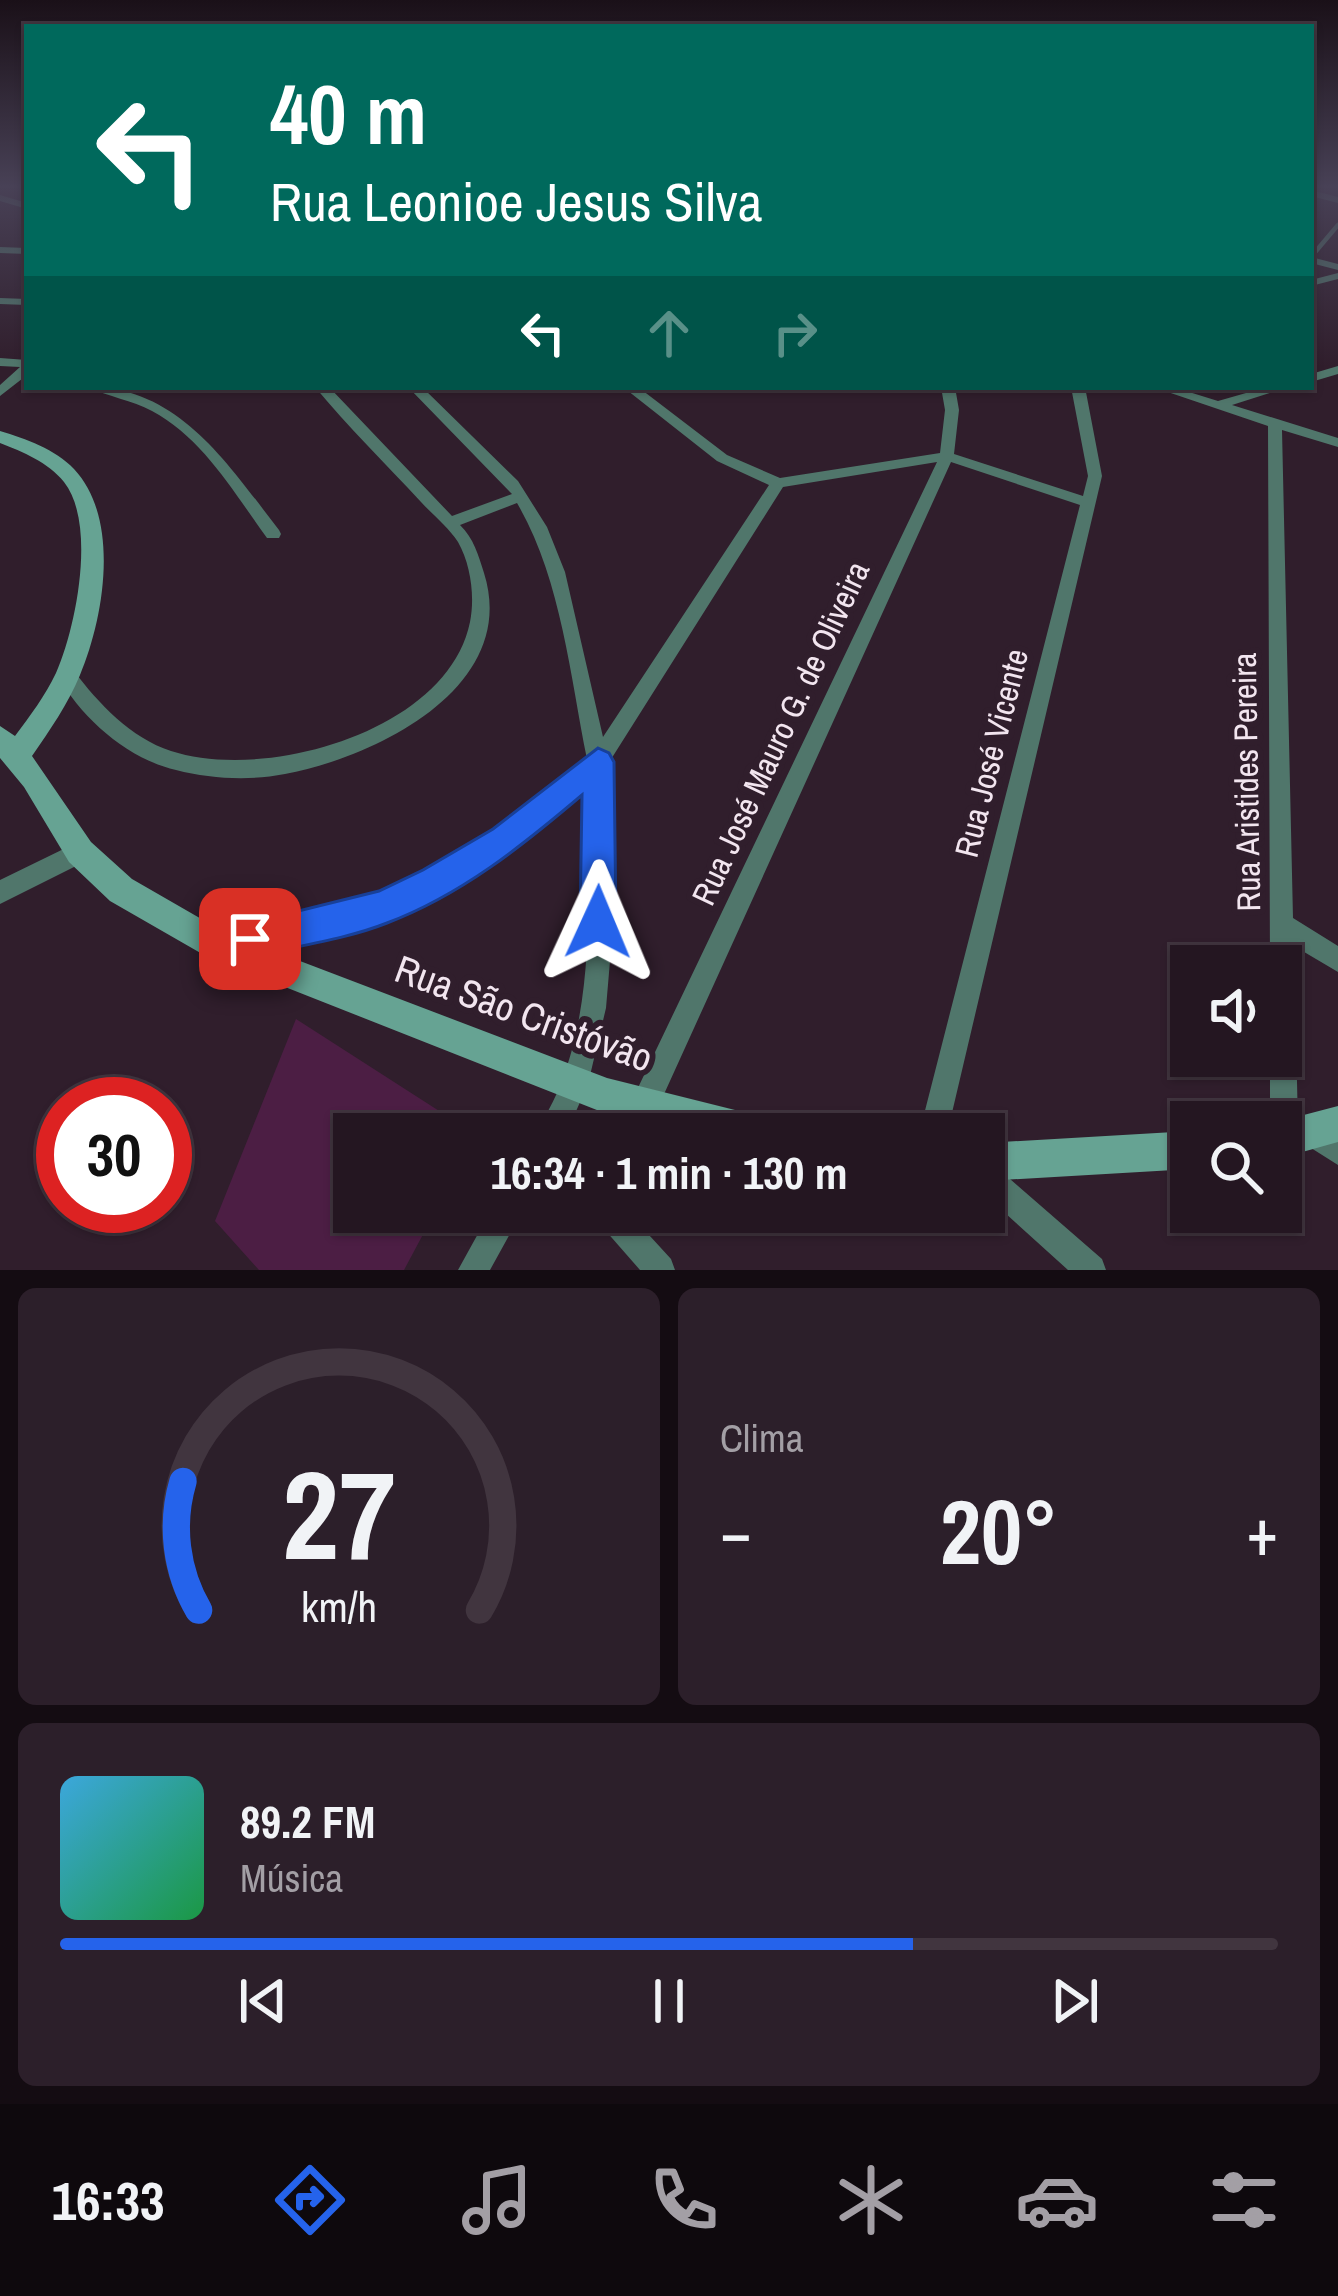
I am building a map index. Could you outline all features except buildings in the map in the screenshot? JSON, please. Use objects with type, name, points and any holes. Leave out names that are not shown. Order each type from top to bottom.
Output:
[{"type":"main road","points":[[0,436],[48,457],[79,488],[91,542],[88,598],[68,676],[8,747]]},
{"type":"main road","name":"Rua São Cristóvão","points":[[8,747],[80,852],[121,890],[214,944],[575,1084],[678,1113]]},
{"type":"main road","points":[[1005,1161],[1170,1151]]},
{"type":"street","points":[[0,392],[24,371]]},
{"type":"street","points":[[108,390],[145,399],[185,423],[273,534]]},
{"type":"street","points":[[68,676],[82,698],[114,727],[173,761],[252,770],[298,765],[398,724],[462,671],[485,621],[483,584],[466,542],[325,390]]},
{"type":"street","points":[[418,390],[488,456],[522,496],[557,572],[598,762],[598,961],[586,1046],[561,1113]]},
{"type":"street","points":[[634,390],[722,458],[778,482],[947,456],[1087,502]]},
{"type":"street","points":[[947,456],[952,410],[949,390]]},
{"type":"street","name":"Rua José Vicente","points":[[938,1113],[1095,462],[1079,390]]},
{"type":"street","points":[[1170,390],[1338,443]]},
{"type":"street","points":[[1221,405],[1271,390]]},
{"type":"street","name":"Rua Aristides Pereira","points":[[1275,424],[1281,924],[1310,1137]]},
{"type":"street","name":"Rua José Mauro G. de Oliveira","points":[[645,1104],[947,456]]},
{"type":"street","points":[[214,944],[382,908],[435,883],[505,840],[598,762],[778,482]]},
{"type":"street","points":[[449,524],[522,496]]},
{"type":"street","points":[[0,892],[80,852]]},
{"type":"street","points":[[1281,924],[1338,960]]},
{"type":"street","points":[[1005,1194],[1091,1270]]},
{"type":"street","points":[[473,1270],[495,1233]]},
{"type":"street","points":[[627,1233],[660,1270]]},
{"type":"shaded area","points":[[296,1019],[442,1113],[333,1113],[333,1233],[424,1233],[404,1270],[259,1270],[215,1221]]},
{"type":"route","points":[[250,939],[382,908],[435,883],[505,840],[598,762],[598,922]]}]
